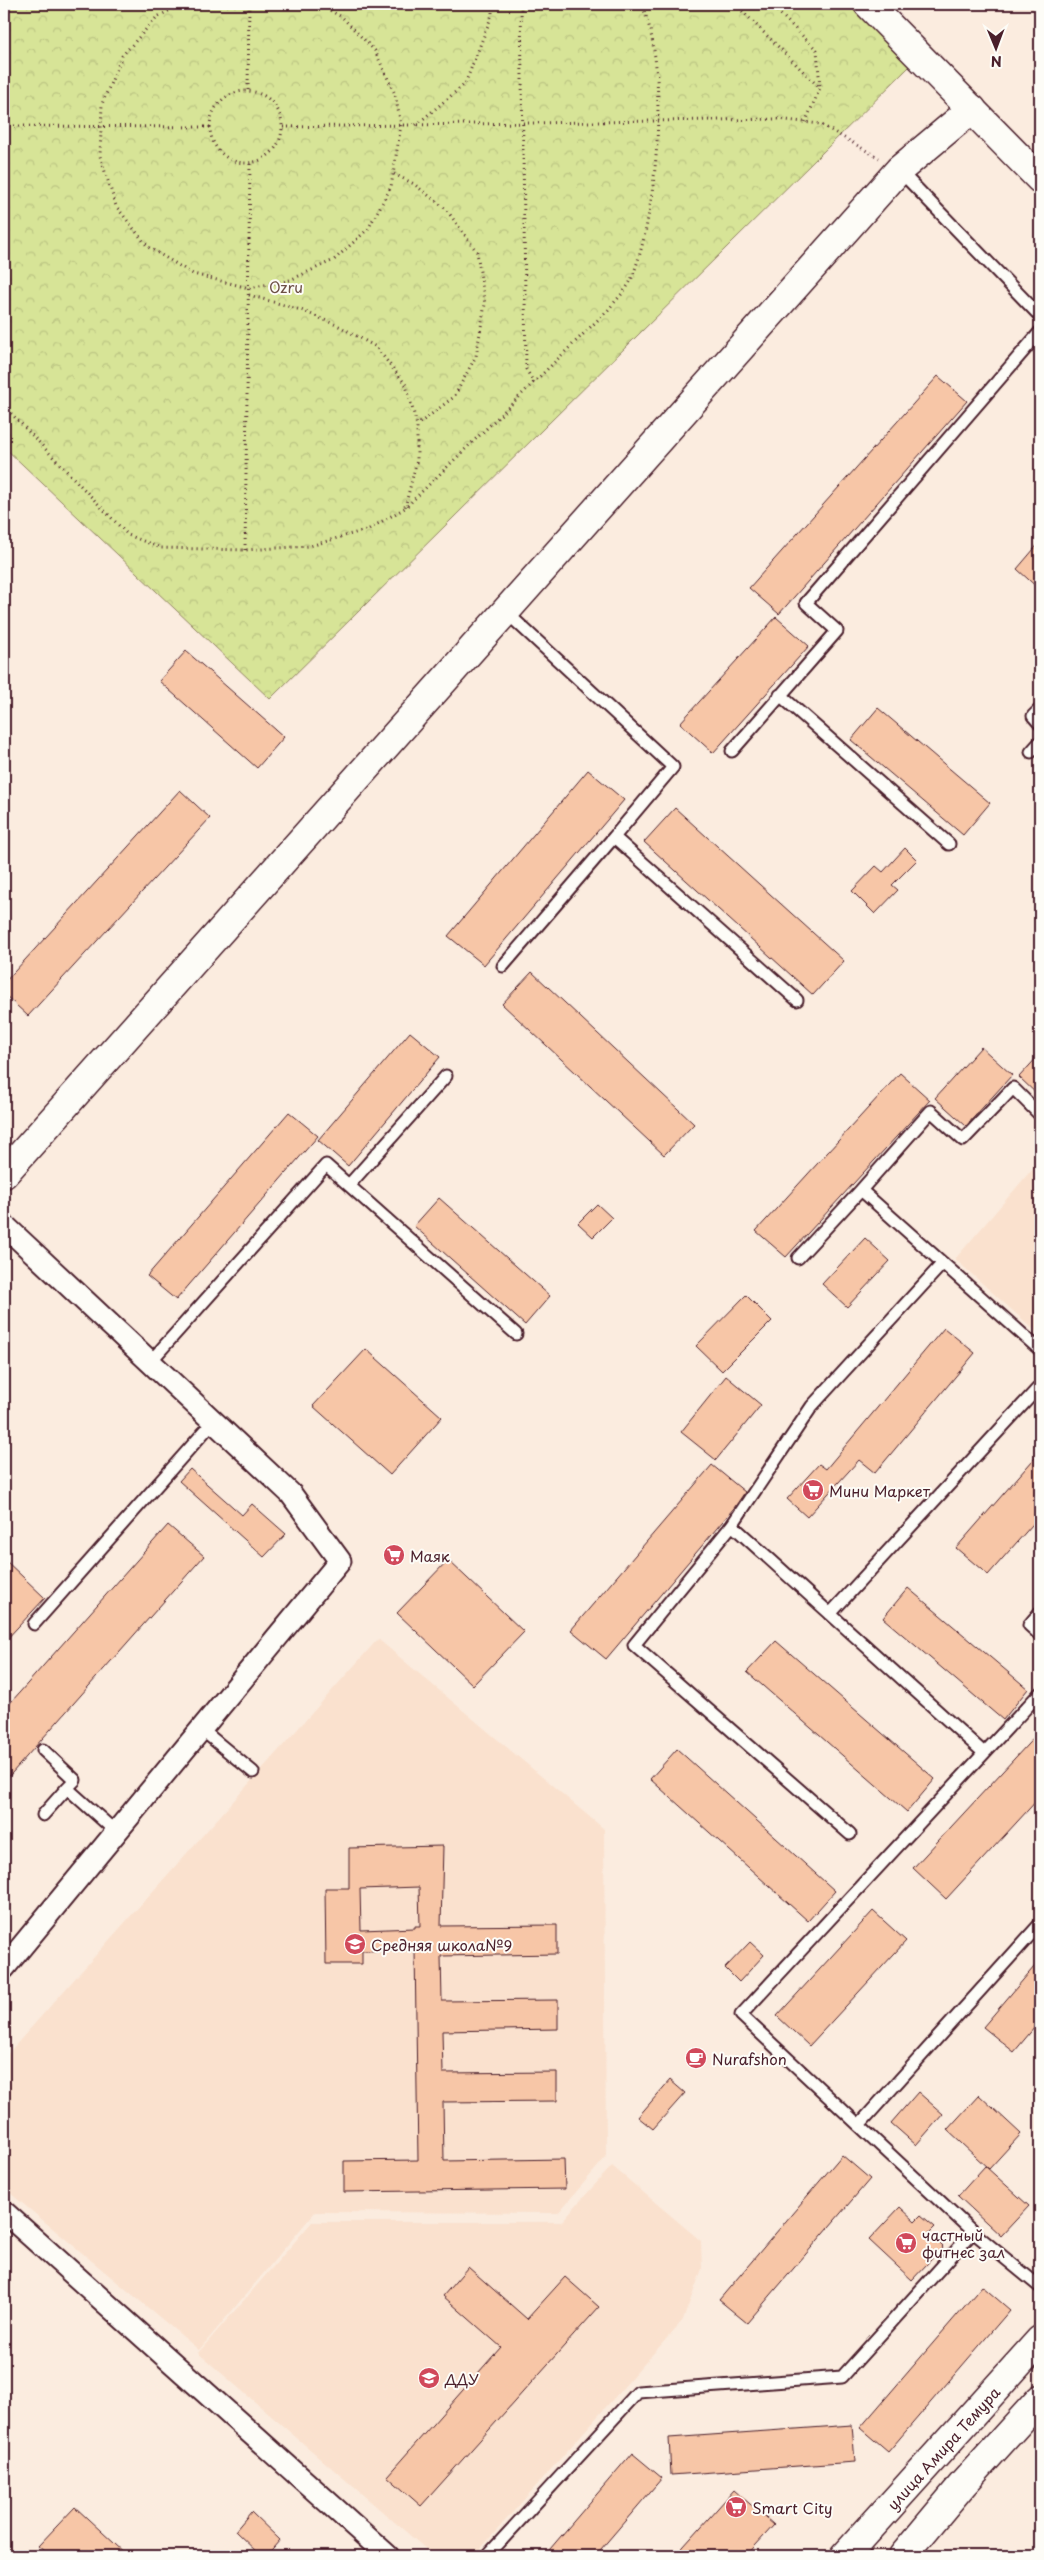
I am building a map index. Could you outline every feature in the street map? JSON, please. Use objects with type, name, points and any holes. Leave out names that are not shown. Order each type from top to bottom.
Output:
[{"type":"main road","points":[[868,4],[1040,180]]},
{"type":"main road","points":[[4,1174],[899,170],[972,110]]},
{"type":"main road","name":"улица Амира Темура","points":[[845,2556],[1040,2340]]},
{"type":"main road","points":[[903,2556],[963,2484],[1040,2399]]},
{"type":"street","points":[[4,1225],[291,1494],[340,1561],[4,1968]]},
{"type":"street","points":[[4,2212],[388,2556]]},
{"type":"lane","points":[[899,170],[1040,316]]},
{"type":"lane","points":[[732,751],[837,631],[806,603],[1040,332]]},
{"type":"lane","points":[[503,966],[673,767],[505,611]]},
{"type":"lane","points":[[780,695],[949,844]]},
{"type":"lane","points":[[1040,709],[1033,716],[1040,724]]},
{"type":"lane","points":[[1031,752],[1040,742]]},
{"type":"lane","points":[[614,837],[797,1000]]},
{"type":"lane","points":[[349,1185],[446,1076]]},
{"type":"lane","points":[[798,1258],[930,1111],[963,1140],[1013,1088],[1040,1115]]},
{"type":"lane","points":[[150,1362],[326,1165],[516,1334]]},
{"type":"lane","points":[[861,1190],[1040,1350]]},
{"type":"lane","points":[[850,1834],[634,1644],[732,1525],[812,1406],[942,1263]]},
{"type":"lane","points":[[830,1614],[1040,1386]]},
{"type":"lane","points":[[34,1624],[213,1422]]},
{"type":"lane","points":[[732,1525],[984,1753]]},
{"type":"lane","points":[[1040,1612],[1029,1625],[1040,1635]]},
{"type":"lane","points":[[1040,1693],[742,2014],[973,2232],[1040,2287]]},
{"type":"lane","points":[[201,1729],[253,1772]]},
{"type":"lane","points":[[43,1750],[75,1780],[43,1815]]},
{"type":"lane","points":[[67,1788],[116,1832]]},
{"type":"lane","points":[[859,2125],[1040,1924]]},
{"type":"lane","points":[[488,2556],[638,2392],[842,2376],[973,2232]]},
{"type":"path","points":[[182,4],[157,17],[122,56],[102,104],[100,156],[116,206],[148,247],[192,274],[249,288],[290,280],[334,260],[368,228],[391,187],[401,125],[395,94],[375,52],[342,17],[318,4]]},
{"type":"path","points":[[248,90],[249,4]]},
{"type":"path","points":[[416,125],[465,84],[492,15],[492,4]]},
{"type":"path","points":[[521,4],[521,123],[526,369],[534,382]]},
{"type":"path","points":[[4,406],[128,535],[161,548],[246,550],[310,546],[369,529],[405,508],[608,310],[630,282],[647,230],[658,121],[657,57],[641,4]]},
{"type":"path","points":[[735,4],[820,88]]},
{"type":"path","points":[[770,4],[817,50],[820,88],[805,123]]},
{"type":"path","points":[[248,90],[269,98],[281,116],[283,127],[282,138],[270,156],[250,164],[238,163],[226,158],[218,150],[212,139],[210,127],[217,105],[225,97],[236,92],[248,90]]},
{"type":"path","points":[[283,127],[778,119],[820,124],[899,170]]},
{"type":"path","points":[[4,126],[210,127]]},
{"type":"path","points":[[246,550],[250,164]]},
{"type":"path","points":[[394,174],[414,184],[446,210],[478,252],[485,304],[476,356],[454,397],[417,425]]},
{"type":"path","points":[[249,295],[300,310],[341,327],[376,347],[406,385],[417,425],[417,460],[405,508]]},
{"type":"shaded area","points":[[1040,1160],[1040,1335],[955,1259]]},
{"type":"shaded area","name":"Средняя школа№9","points":[[378,1639],[604,1829],[606,2157],[558,2213],[315,2212],[199,2350],[4,2188],[4,2058]]},
{"type":"shaded area","name":"ДДУ","points":[[612,2166],[701,2241],[702,2269],[683,2320],[474,2556],[434,2556],[198,2353],[312,2222],[561,2222]]},
{"type":"green space","name":"Ozru","points":[[4,4],[848,4],[910,66],[270,699],[4,447]]},
{"type":"building","points":[[938,376],[967,401],[779,614],[749,588]]},
{"type":"building","points":[[1040,542],[1040,590],[1017,569]]},
{"type":"building","points":[[776,617],[809,646],[713,753],[680,723]]},
{"type":"building","points":[[186,651],[284,737],[257,768],[159,681]]},
{"type":"building","points":[[878,708],[990,803],[963,835],[851,740]]},
{"type":"building","points":[[588,770],[624,800],[484,965],[448,936]]},
{"type":"building","points":[[180,790],[210,818],[28,1016],[4,994],[4,983]]},
{"type":"building","points":[[675,808],[844,961],[813,995],[644,842]]},
{"type":"building","points":[[905,848],[917,860],[892,885],[898,890],[875,914],[852,891],[876,866],[883,872]]},
{"type":"building","points":[[532,972],[694,1124],[664,1155],[502,1004]]},
{"type":"building","points":[[410,1032],[440,1057],[348,1166],[318,1140]]},
{"type":"building","points":[[981,1047],[1012,1075],[966,1126],[935,1098]]},
{"type":"building","points":[[1040,1054],[1040,1097],[1019,1077]]},
{"type":"building","points":[[900,1073],[930,1100],[786,1257],[756,1231]]},
{"type":"building","points":[[289,1112],[318,1136],[176,1300],[147,1276]]},
{"type":"building","points":[[439,1198],[550,1296],[525,1325],[414,1226]]},
{"type":"building","points":[[597,1204],[612,1218],[593,1237],[578,1223]]},
{"type":"building","points":[[865,1238],[890,1261],[847,1307],[822,1284]]},
{"type":"building","points":[[746,1295],[772,1321],[722,1371],[696,1346]]},
{"type":"building","points":[[944,1328],[975,1353],[875,1473],[859,1460],[807,1517],[787,1499],[819,1464],[826,1469]]},
{"type":"building","points":[[366,1349],[442,1417],[390,1475],[313,1406]]},
{"type":"building","points":[[726,1376],[761,1405],[716,1460],[681,1432]]},
{"type":"building","points":[[1040,1452],[1040,1516],[988,1575],[956,1548]]},
{"type":"building","points":[[712,1465],[745,1492],[734,1508],[606,1659],[571,1630]]},
{"type":"building","points":[[190,1469],[242,1515],[252,1504],[286,1534],[264,1557],[179,1481]]},
{"type":"building","points":[[168,1525],[204,1556],[4,1782],[4,1710]]},
{"type":"building","points":[[4,1559],[45,1598],[4,1642]]},
{"type":"building","points":[[448,1560],[524,1632],[473,1685],[397,1613]]},
{"type":"building","points":[[908,1588],[1028,1689],[1003,1720],[883,1618]]},
{"type":"building","points":[[776,1641],[935,1779],[907,1812],[747,1672]]},
{"type":"building","points":[[1040,1731],[1040,1797],[946,1899],[913,1868]]},
{"type":"building","points":[[677,1749],[835,1891],[808,1921],[650,1779]]},
{"type":"building","points":[[443,1846],[441,1926],[557,1925],[557,1954],[441,1956],[442,2001],[558,2000],[558,2029],[442,2031],[443,2073],[557,2072],[557,2101],[443,2102],[444,2161],[564,2159],[565,2189],[344,2192],[344,2161],[418,2160],[415,1950],[362,1951],[362,1964],[326,1964],[325,1888],[349,1888],[349,1848]],"holes":[[[419,1887],[420,1926],[415,1926],[415,1928],[361,1930],[360,1889]]]},
{"type":"building","points":[[873,1911],[906,1941],[809,2046],[777,2016]]},
{"type":"building","points":[[750,1942],[764,1955],[739,1982],[725,1968]]},
{"type":"building","points":[[1040,1960],[1040,2021],[1014,2052],[983,2027]]},
{"type":"building","points":[[670,2080],[685,2093],[653,2129],[638,2117]]},
{"type":"building","points":[[918,2092],[943,2114],[916,2145],[891,2123]]},
{"type":"building","points":[[979,2095],[1021,2134],[989,2169],[947,2130]]},
{"type":"building","points":[[842,2155],[870,2179],[747,2323],[719,2300]]},
{"type":"building","points":[[985,2166],[1029,2206],[1001,2236],[958,2196]]},
{"type":"building","name":"частный фитнес зал","points":[[900,2207],[915,2221],[921,2215],[935,2227],[929,2233],[943,2247],[912,2280],[869,2240]]},
{"type":"building","points":[[468,2267],[527,2319],[565,2277],[599,2307],[421,2506],[387,2476],[501,2347],[443,2296]]},
{"type":"building","points":[[982,2286],[1010,2310],[888,2452],[860,2428]]},
{"type":"building","points":[[852,2425],[855,2462],[671,2475],[669,2438]]},
{"type":"building","points":[[632,2453],[662,2478],[595,2556],[544,2556]]},
{"type":"building","name":"Smart City","points":[[734,2490],[774,2525],[746,2556],[675,2556]]},
{"type":"building","points":[[75,2507],[128,2556],[50,2556],[38,2546]]},
{"type":"building","points":[[251,2512],[280,2540],[266,2556],[261,2556],[235,2531]]},
{"type":"place","name":"Мини Маркет","points":[[813,1490]]},
{"type":"place","name":"Маяк","points":[[394,1555]]},
{"type":"place","name":"Средняя школа№9","points":[[355,1944]]},
{"type":"place","name":"Nurafshon","points":[[696,2058]]},
{"type":"place","name":"частный фитнес зал","points":[[906,2243]]},
{"type":"place","name":"ДДУ","points":[[429,2378]]},
{"type":"place","name":"Smart City","points":[[736,2507]]}]
